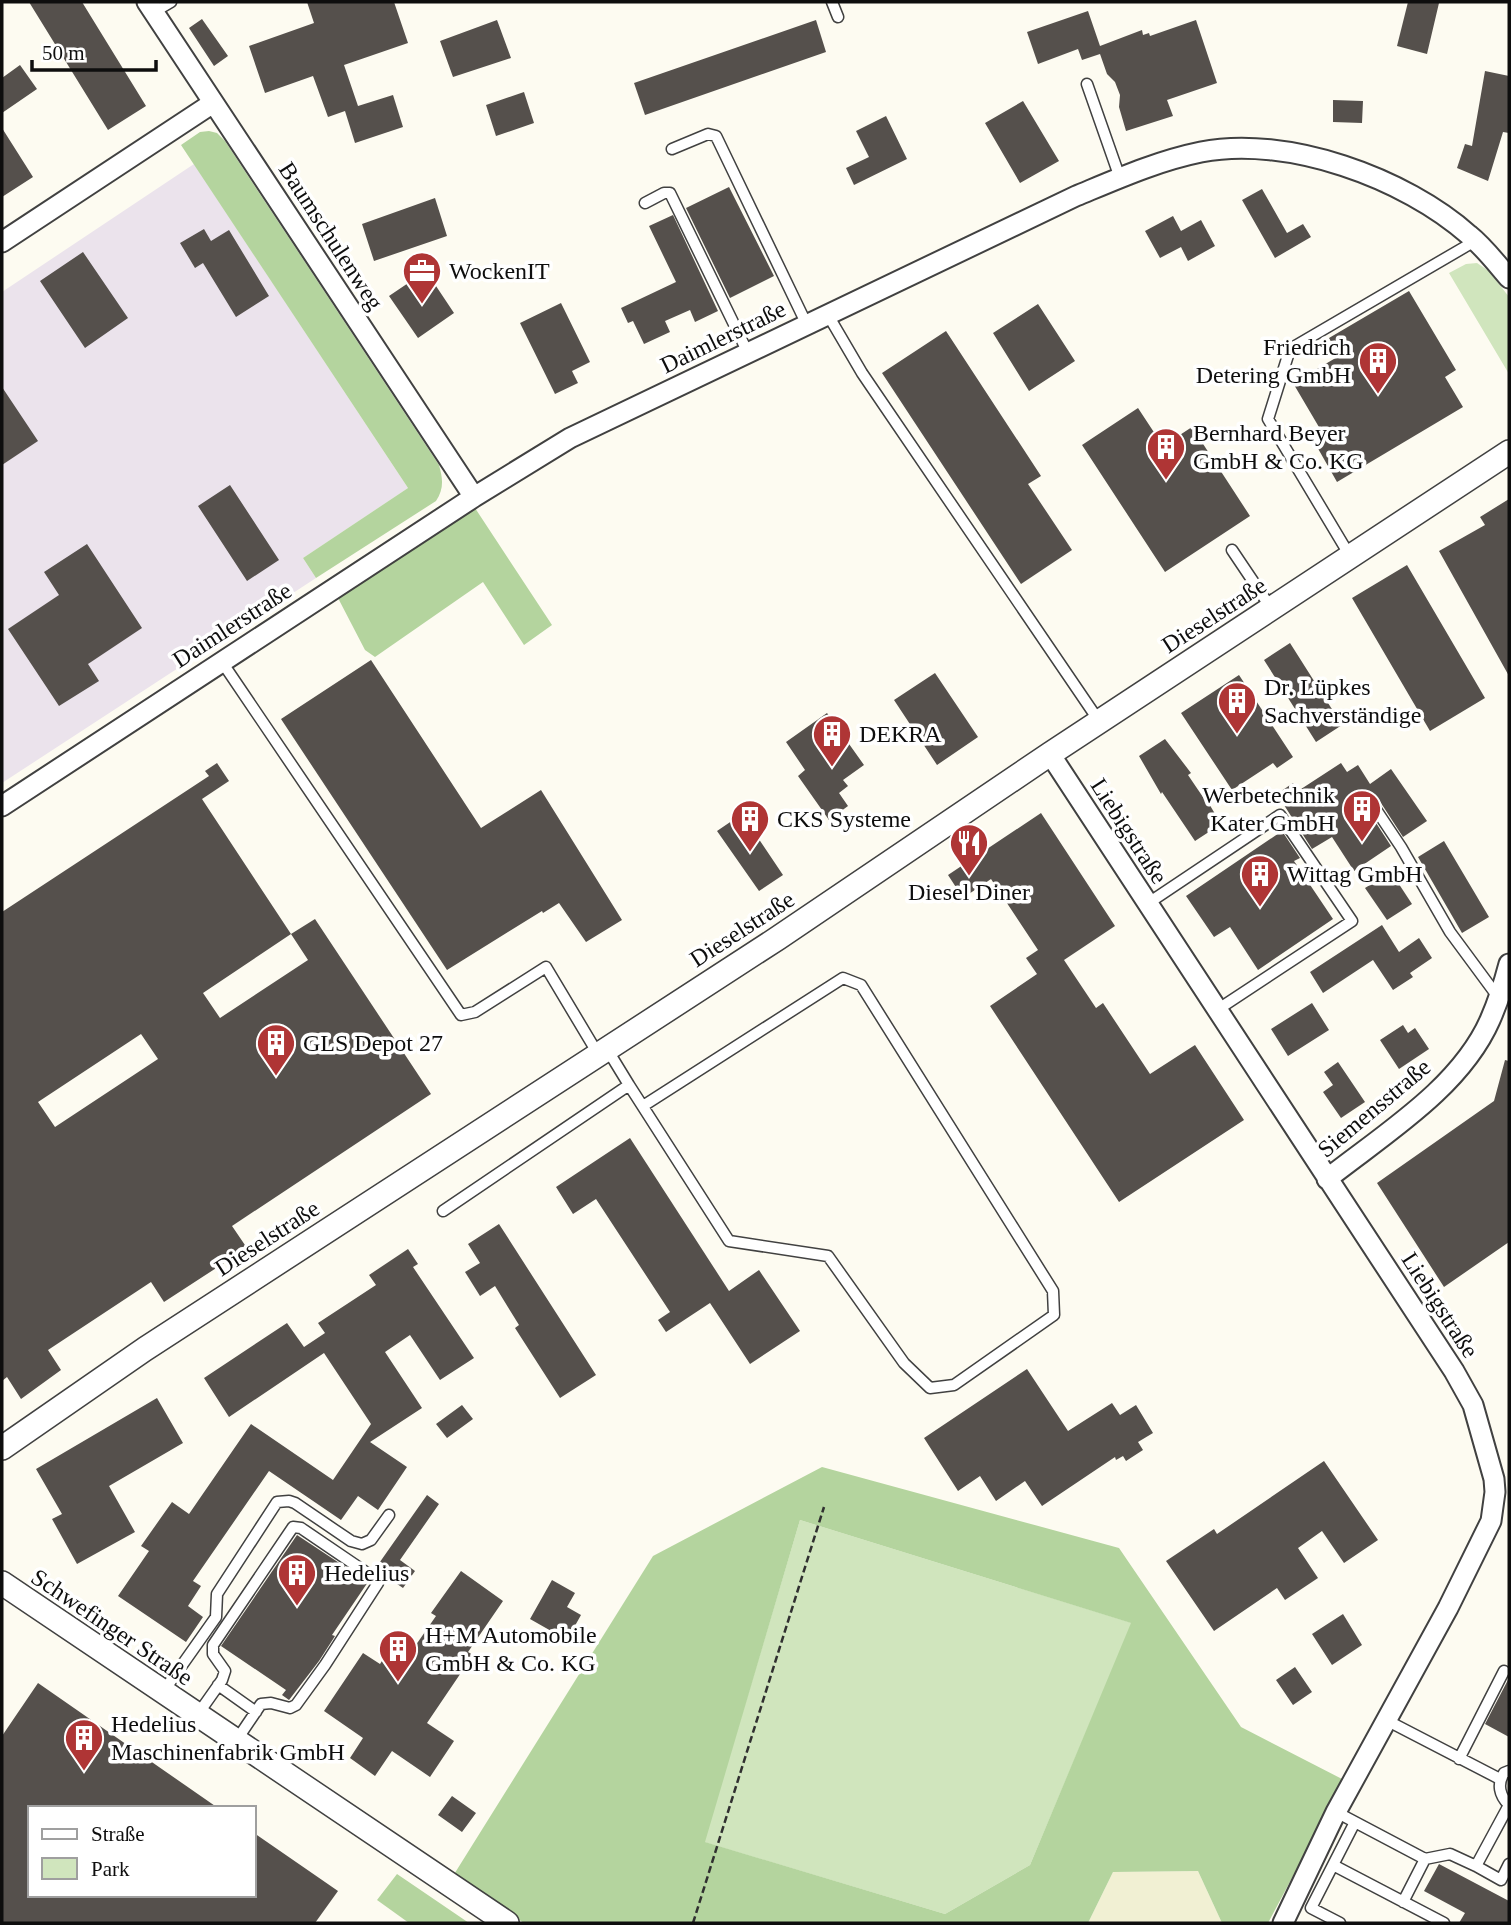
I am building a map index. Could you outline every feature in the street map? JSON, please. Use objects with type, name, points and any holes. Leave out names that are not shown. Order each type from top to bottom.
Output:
[{"type":"street","name":"Baumschulenweg","points":[[157,5],[213,103],[474,497]]},
{"type":"street","points":[[2,243],[213,103]]},
{"type":"street","name":"Daimlerstraße","points":[[2,806],[474,497],[570,438],[1076,196],[1158,163],[1204,152],[1250,149],[1298,155],[1344,167],[1389,184],[1431,206],[1475,241],[1509,278]]},
{"type":"street","name":"Dieselstraße","points":[[2,1448],[157,1341],[778,938],[1050,754],[1509,452]]},
{"type":"street","name":"Liebigstraße","points":[[1050,754],[1421,1320],[1473,1405],[1494,1479],[1495,1492],[1490,1521],[1448,1608],[1336,1812],[1283,1923]]},
{"type":"street","name":"Siemensstraße","points":[[1327,1179],[1437,1092],[1467,1058],[1490,1021],[1509,964]]},
{"type":"street","name":"Schwefinger Straße","points":[[2,1583],[508,1923]]},
{"type":"lane","points":[[832,2],[838,17]]},
{"type":"lane","points":[[1087,84],[1120,178]]},
{"type":"lane","points":[[672,149],[708,134],[716,136],[807,325]]},
{"type":"lane","points":[[645,203],[664,193],[670,193],[748,353]]},
{"type":"lane","points":[[1350,556],[1268,419],[1290,349],[1475,241]]},
{"type":"lane","points":[[828,315],[862,373],[1099,722]]},
{"type":"lane","points":[[1232,550],[1272,608]]},
{"type":"lane","points":[[222,662],[461,1015],[475,1012],[546,967],[602,1052],[629,1085],[729,1241],[828,1256],[904,1363],[930,1388],[954,1385],[1054,1315],[1054,1291],[861,985],[843,978],[643,1106]]},
{"type":"lane","points":[[1373,805],[1401,847],[1450,932],[1498,998]]},
{"type":"lane","points":[[1147,904],[1280,815],[1345,911],[1352,922],[1217,1010]]},
{"type":"lane","points":[[443,1210],[629,1085]]},
{"type":"lane","points":[[163,1692],[216,1617],[217,1594],[277,1502],[295,1503],[351,1541],[362,1545],[371,1540],[389,1515]]},
{"type":"lane","points":[[197,1716],[225,1671],[214,1654],[213,1645],[293,1527],[301,1528],[376,1579],[378,1583],[296,1705],[289,1708],[271,1703],[261,1704],[236,1742]]},
{"type":"lane","points":[[1459,1759],[1504,1671]]},
{"type":"lane","points":[[218,1685],[256,1712]]},
{"type":"lane","points":[[1386,1720],[1500,1779]]},
{"type":"lane","points":[[1476,1866],[1509,1805],[1500,1791],[1500,1779],[1504,1773],[1509,1772]]},
{"type":"lane","points":[[1336,1812],[1425,1859],[1450,1854],[1501,1880],[1509,1864]]},
{"type":"lane","points":[[1340,1923],[1311,1908],[1355,1822]]},
{"type":"lane","points":[[1404,1902],[1425,1859]]},
{"type":"lane","points":[[1333,1865],[1444,1923]]},
{"type":"path","points":[[693,1923],[824,1507]]},
{"type":"shaded area","points":[[194,164],[408,488],[303,558],[316,578],[2,783],[2,292]]},
{"type":"green space","points":[[200,132],[217,133],[225,141],[439,465],[442,488],[436,501],[316,578],[303,558],[408,488],[181,145]]},
{"type":"green space","points":[[1477,263],[1489,271],[1509,297],[1509,374],[1449,273],[1466,264]]},
{"type":"green space","points":[[475,508],[552,625],[524,645],[483,582],[375,657],[365,650],[338,598]]},
{"type":"green space","points":[[822,1467],[1119,1548],[1241,1727],[1344,1780],[1268,1923],[1222,1923],[1198,1871],[1113,1872],[1088,1923],[524,1923],[453,1876],[653,1556]],"holes":[[[800,1520],[1131,1623],[1030,1865],[945,1914],[705,1842]]]},
{"type":"green space","points":[[800,1520],[1132,1623],[1030,1865],[945,1914],[704,1842]]},
{"type":"green space","points":[[1198,1871],[1222,1923],[1088,1923],[1113,1872]]},
{"type":"green space","points":[[397,1874],[469,1923],[409,1923],[377,1900]]},
{"type":"building","points":[[29,2],[82,2],[146,106],[108,130]]},
{"type":"building","points":[[307,2],[394,2],[408,43],[344,65],[358,106],[393,95],[403,127],[355,143],[345,111],[328,117],[313,76],[265,93],[249,46],[314,23]]},
{"type":"building","points":[[1408,2],[1439,3],[1427,54],[1397,46]]},
{"type":"building","points":[[1088,11],[1100,46],[1142,30],[1143,35],[1149,33],[1150,36],[1196,20],[1217,83],[1167,100],[1173,116],[1126,131],[1119,107],[1120,95],[1115,82],[1107,74],[1100,54],[1082,60],[1078,49],[1038,64],[1027,32]]},
{"type":"building","points":[[202,19],[228,56],[214,66],[189,28]]},
{"type":"building","points":[[497,20],[511,58],[453,77],[440,41]]},
{"type":"building","points":[[816,20],[826,52],[645,115],[634,83]]},
{"type":"building","points":[[20,65],[37,89],[2,113],[2,78]]},
{"type":"building","points":[[1485,71],[1509,76],[1509,133],[1503,132],[1488,181],[1457,168],[1465,144],[1472,146]]},
{"type":"building","points":[[524,92],[534,123],[496,136],[486,105]]},
{"type":"building","points":[[1333,100],[1363,101],[1362,123],[1333,122]]},
{"type":"building","points":[[1023,101],[1059,161],[1020,183],[985,123]]},
{"type":"building","points":[[886,116],[907,159],[854,185],[846,168],[869,157],[856,131]]},
{"type":"building","points":[[2,128],[33,177],[2,197]]},
{"type":"building","points":[[729,187],[774,276],[730,298],[686,208]]},
{"type":"building","points":[[1262,189],[1287,233],[1303,224],[1311,237],[1275,258],[1242,200]]},
{"type":"building","points":[[435,198],[447,236],[374,261],[362,224]]},
{"type":"building","points":[[673,215],[718,311],[695,322],[690,310],[665,321],[670,332],[644,344],[633,321],[628,323],[621,308],[676,282],[649,226]]},
{"type":"building","points":[[1173,216],[1181,231],[1201,220],[1215,246],[1188,261],[1181,247],[1160,258],[1145,231]]},
{"type":"building","points":[[204,229],[211,241],[229,230],[269,296],[236,317],[203,263],[195,268],[180,243]]},
{"type":"building","points":[[83,252],[128,318],[85,348],[40,281]]},
{"type":"building","name":"WockenIT","points":[[426,271],[454,313],[418,338],[389,296]]},
{"type":"building","name":"Friedrich Detering GmbH","points":[[1409,291],[1456,370],[1445,377],[1463,407],[1337,482],[1316,445],[1326,439],[1293,383],[1339,356],[1329,338]]},
{"type":"building","points":[[561,303],[590,362],[572,371],[578,383],[555,394],[520,323]]},
{"type":"building","points":[[1038,304],[1075,361],[1029,391],[993,333]]},
{"type":"building","points":[[946,331],[1041,476],[1028,484],[1072,550],[1021,584],[882,373]]},
{"type":"building","points":[[2,387],[38,441],[2,465]]},
{"type":"building","name":"Bernhard Beyer GmbH & Co. KG","points":[[1138,408],[1163,446],[1192,427],[1250,516],[1165,572],[1082,445]]},
{"type":"building","points":[[230,485],[279,560],[247,581],[198,506]]},
{"type":"building","points":[[1509,499],[1509,676],[1439,551],[1485,525],[1480,517]]},
{"type":"building","points":[[87,544],[142,628],[88,664],[99,681],[59,706],[8,629],[59,595],[44,572]]},
{"type":"building","points":[[1407,565],[1485,698],[1430,731],[1352,598]]},
{"type":"building","points":[[1290,643],[1342,725],[1316,742],[1264,660]]},
{"type":"building","points":[[371,660],[481,828],[541,790],[622,920],[586,942],[559,903],[447,970],[281,719]]},
{"type":"building","points":[[935,673],[978,737],[937,765],[894,700]]},
{"type":"building","name":"Dr. Lüpkes Sachverständige","points":[[1239,675],[1293,757],[1277,768],[1273,763],[1232,790],[1181,713]]},
{"type":"building","name":"DEKRA","points":[[827,713],[864,765],[843,780],[848,786],[839,793],[848,806],[829,820],[798,776],[805,770],[786,742]]},
{"type":"building","points":[[1165,739],[1191,773],[1188,775],[1221,824],[1195,841],[1162,792],[1161,794],[1139,756]]},
{"type":"building","name":"GLS Depot 27","points":[[217,763],[229,781],[202,799],[291,934],[315,919],[431,1094],[232,1226],[247,1248],[164,1302],[151,1282],[48,1350],[61,1370],[21,1399],[7,1377],[2,1381],[2,912],[209,776],[205,771]],"holes":[[[291,934],[308,960],[220,1018],[203,993]],[[141,1034],[158,1059],[55,1127],[38,1102]]]},
{"type":"building","name":"Werbetechnik Kater GmbH","points":[[1341,763],[1347,772],[1358,765],[1370,784],[1391,769],[1427,821],[1403,837],[1379,800],[1368,799],[1367,809],[1391,846],[1354,871],[1332,837],[1312,849],[1277,794],[1293,783],[1298,791]]},
{"type":"building","points":[[1041,813],[1115,926],[1064,960],[1096,1008],[1103,1003],[1150,1074],[1195,1045],[1244,1120],[1119,1202],[990,1006],[1037,974],[1026,958],[1038,950],[991,879],[963,898],[948,875]]},
{"type":"building","name":"CKS Systeme","points":[[742,814],[783,875],[759,891],[717,831]]},
{"type":"building","name":"Wittag GmbH","points":[[1282,831],[1300,858],[1294,861],[1333,919],[1258,970],[1230,927],[1214,937],[1186,896]]},
{"type":"building","points":[[1444,841],[1489,917],[1462,933],[1418,857]]},
{"type":"building","points":[[1391,872],[1412,904],[1387,920],[1365,888]]},
{"type":"building","points":[[1382,925],[1399,952],[1419,938],[1432,958],[1410,973],[1413,977],[1393,990],[1373,960],[1323,993],[1310,972]]},
{"type":"building","points":[[1312,1003],[1329,1030],[1288,1056],[1271,1029]]},
{"type":"building","points":[[1403,1025],[1408,1033],[1415,1028],[1429,1049],[1399,1069],[1380,1040]]},
{"type":"building","points":[[1505,1060],[1509,1061],[1509,1242],[1444,1287],[1377,1183],[1494,1101]]},
{"type":"building","points":[[1338,1062],[1365,1102],[1341,1118],[1323,1092],[1333,1085],[1324,1072]]},
{"type":"building","points":[[630,1138],[729,1291],[759,1270],[800,1331],[750,1364],[710,1303],[666,1332],[658,1320],[670,1312],[596,1199],[573,1214],[556,1187]]},
{"type":"building","points":[[499,1224],[596,1375],[560,1398],[515,1328],[519,1325],[495,1286],[480,1296],[465,1272],[480,1263],[468,1244]]},
{"type":"building","points":[[408,1249],[418,1264],[413,1267],[474,1358],[440,1380],[410,1335],[385,1352],[422,1408],[370,1442],[407,1467],[378,1510],[358,1496],[341,1520],[269,1471],[193,1581],[201,1586],[188,1606],[203,1617],[186,1642],[118,1596],[149,1551],[141,1546],[172,1502],[189,1514],[251,1424],[333,1480],[371,1424],[324,1353],[229,1417],[204,1378],[287,1323],[304,1347],[325,1333],[318,1323],[376,1285],[369,1275]]},
{"type":"building","points":[[1027,1369],[1068,1431],[1112,1403],[1120,1415],[1136,1405],[1153,1433],[1138,1442],[1143,1450],[1126,1461],[1123,1456],[1116,1460],[1115,1457],[1042,1506],[1025,1481],[996,1501],[980,1476],[958,1491],[924,1438]]},
{"type":"building","points":[[157,1398],[183,1443],[109,1486],[135,1532],[77,1564],[52,1519],[62,1514],[36,1469]]},
{"type":"building","points":[[462,1405],[473,1419],[447,1438],[436,1424]]},
{"type":"building","points":[[1324,1461],[1378,1540],[1344,1563],[1322,1531],[1298,1548],[1318,1578],[1285,1600],[1277,1588],[1214,1631],[1166,1561],[1214,1529],[1217,1534]]},
{"type":"building","points":[[427,1495],[439,1504],[400,1560],[415,1571],[403,1588],[375,1569]]},
{"type":"building","name":"Hedelius","points":[[297,1535],[368,1582],[332,1635],[335,1636],[319,1661],[289,1700],[282,1695],[286,1690],[221,1646]]},
{"type":"building","name":"H+M Automobile GmbH & Co. KG","points":[[461,1571],[503,1601],[468,1652],[473,1655],[427,1723],[454,1741],[430,1777],[392,1751],[375,1776],[350,1758],[363,1738],[324,1711],[363,1653],[380,1664],[395,1641],[411,1652],[436,1616],[431,1613]]},
{"type":"building","points":[[552,1580],[575,1593],[567,1607],[581,1615],[567,1640],[530,1619]]},
{"type":"building","points":[[1343,1614],[1362,1645],[1332,1665],[1312,1634]]},
{"type":"building","points":[[1295,1667],[1312,1692],[1293,1705],[1276,1680]]},
{"type":"building","points":[[1509,1678],[1509,1737],[1485,1724]]},
{"type":"building","name":"Hedelius Maschinenfabrik GmbH","points":[[38,1683],[215,1806],[28,1806],[28,1897],[256,1897],[256,1834],[338,1891],[315,1923],[2,1923],[2,1736]]},
{"type":"building","points":[[452,1796],[476,1813],[462,1832],[438,1815]]},
{"type":"building","points":[[1439,1864],[1509,1901],[1509,1923],[1459,1923],[1465,1913],[1424,1891]]},
{"type":"place","name":"WockenIT","points":[[422,305]]},
{"type":"place","name":"Friedrich Detering GmbH","points":[[1378,395]]},
{"type":"place","name":"Bernhard Beyer GmbH & Co. KG","points":[[1166,481]]},
{"type":"place","name":"Dr. Lüpkes Sachverständige","points":[[1237,735]]},
{"type":"place","name":"DEKRA","points":[[832,768]]},
{"type":"place","name":"Werbetechnik Kater GmbH","points":[[1362,843]]},
{"type":"place","name":"CKS Systeme","points":[[750,853]]},
{"type":"place","name":"Diesel Diner","points":[[969,877]]},
{"type":"place","name":"Wittag GmbH","points":[[1260,908]]},
{"type":"place","name":"GLS Depot 27","points":[[276,1077]]},
{"type":"place","name":"Hedelius","points":[[297,1607]]},
{"type":"place","name":"H+M Automobile GmbH & Co. KG","points":[[398,1683]]},
{"type":"place","name":"Hedelius Maschinenfabrik GmbH","points":[[84,1772]]}]
